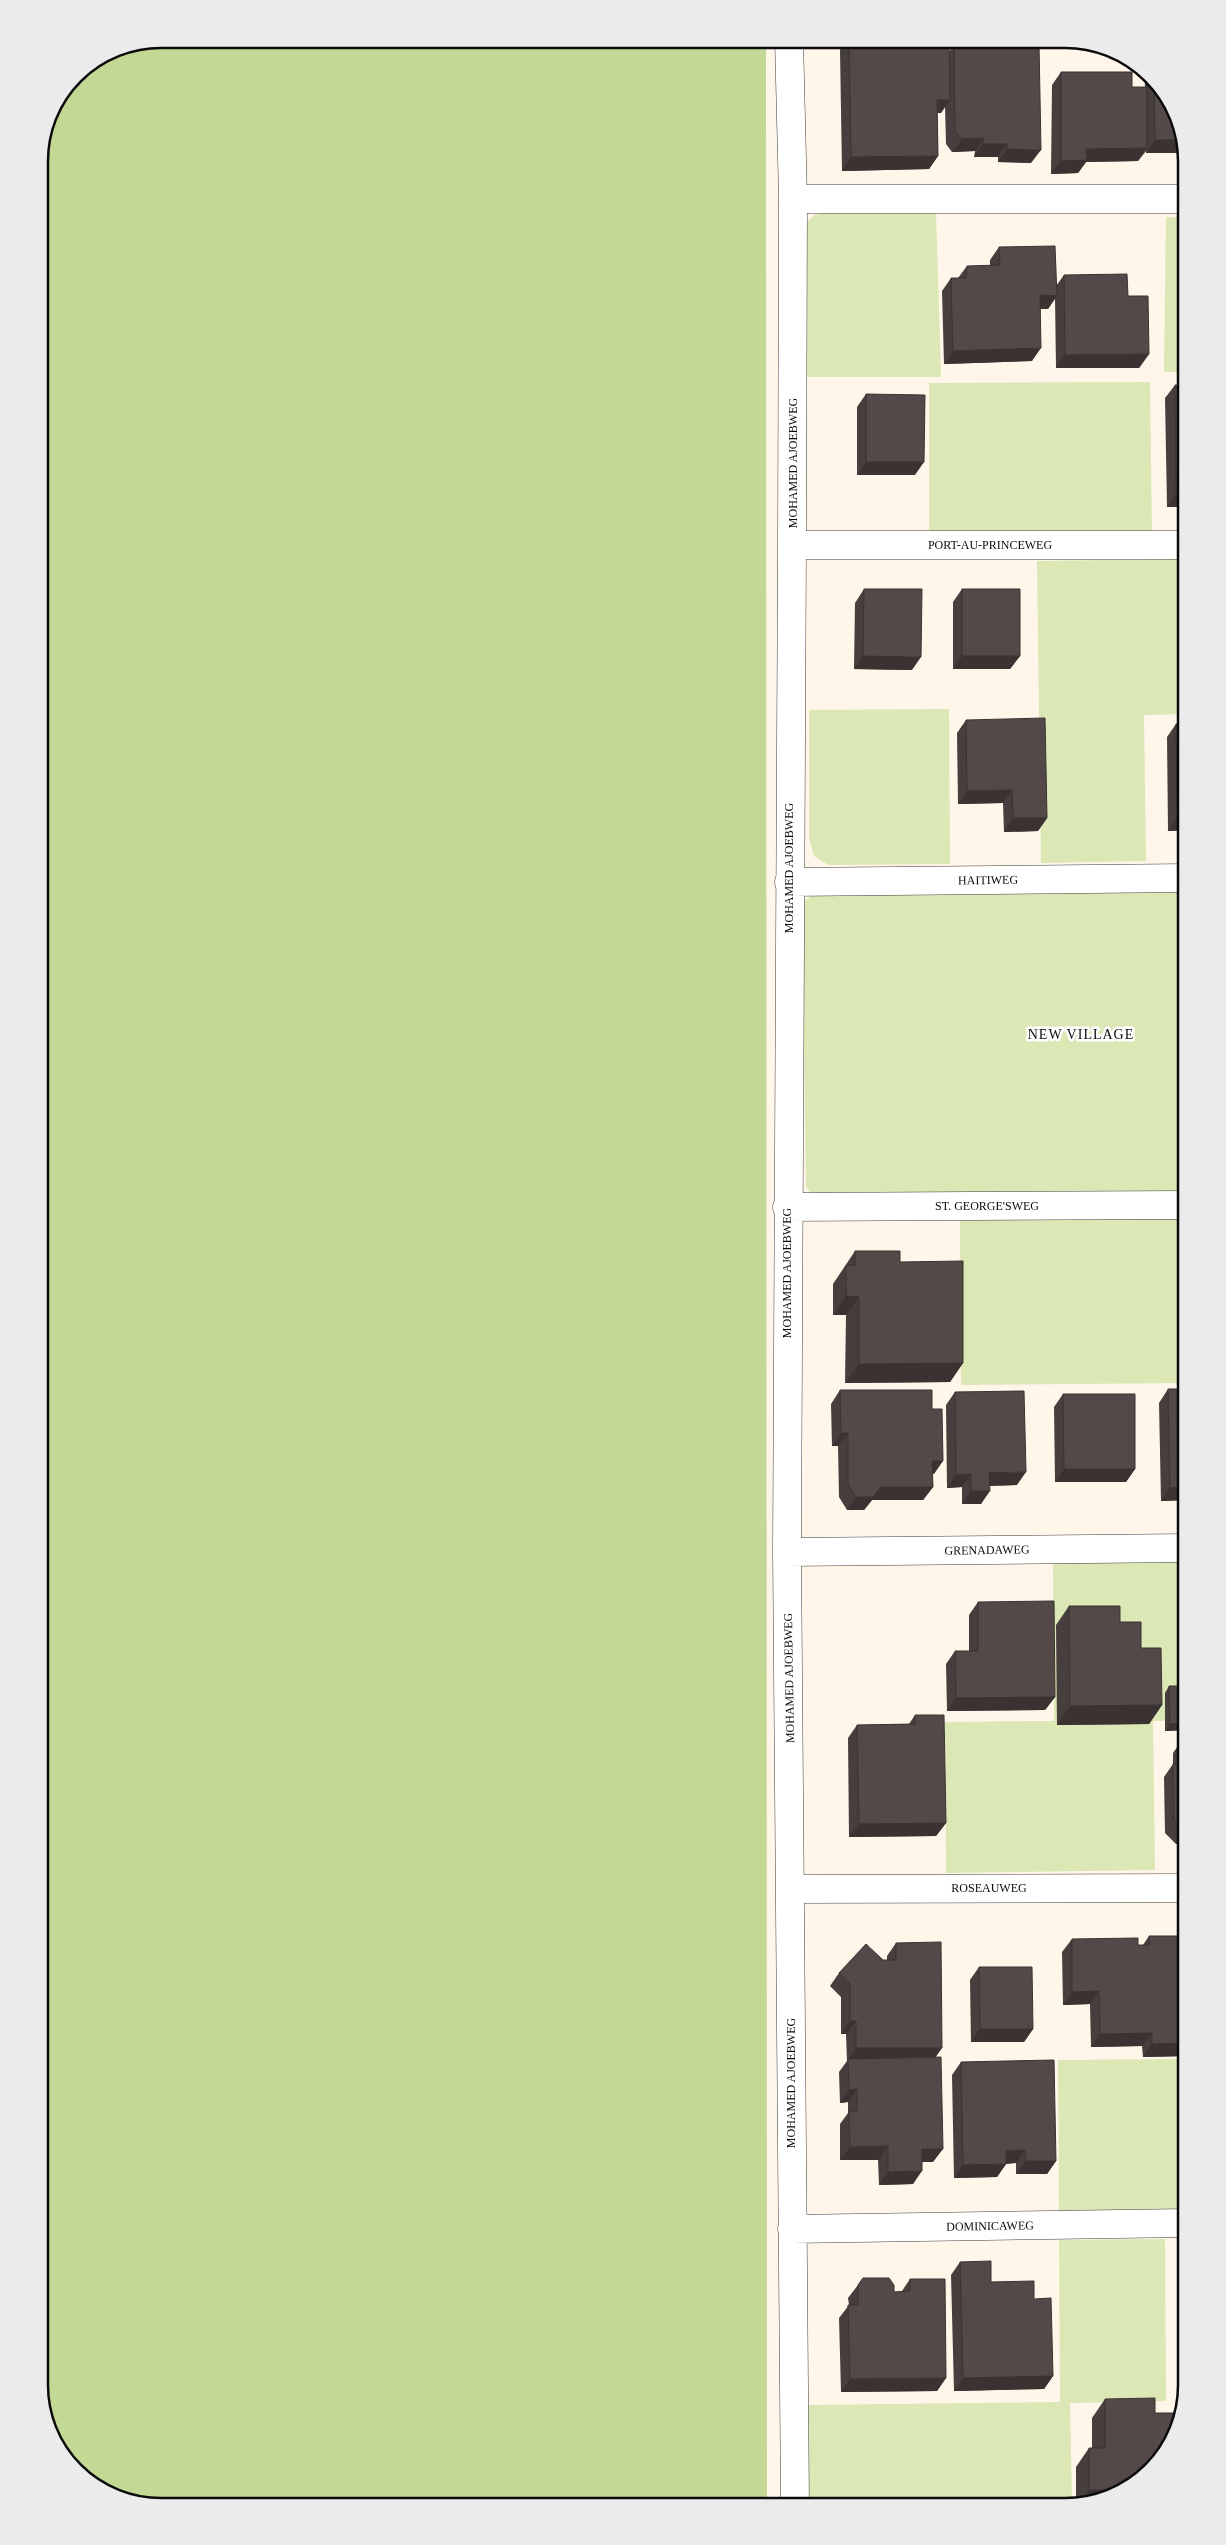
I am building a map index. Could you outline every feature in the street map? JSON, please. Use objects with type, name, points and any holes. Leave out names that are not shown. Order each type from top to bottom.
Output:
[{"type":"street","name":"MOHAMED AJOEBWEG","points":[[790,48],[793,199],[787,1552],[796,2498]]},
{"type":"street","points":[[793,199],[1178,199]]},
{"type":"street","name":"PORT-AU-PRINCEWEG","points":[[792,544],[1178,544]]},
{"type":"street","name":"HAITIWEG","points":[[789,882],[1178,878]]},
{"type":"street","name":"ST. GEORGE'SWEG","points":[[788,1208],[1178,1205]]},
{"type":"street","name":"GRENADAWEG","points":[[787,1552],[1178,1548]]},
{"type":"street","name":"ROSEAUWEG","points":[[790,1889],[1178,1888]]},
{"type":"street","name":"DOMINICAWEG","points":[[792,2229],[1178,2223]]},
{"type":"green space","points":[[153,48],[766,48],[767,2498],[153,2497],[139,2495],[111,2486],[98,2478],[71,2453],[56,2428],[51,2414],[48,2392],[48,146],[51,131],[63,104],[86,76],[117,56]]},
{"type":"green space","points":[[936,211],[941,377],[806,377],[806,223],[814,215],[829,212]]},
{"type":"green space","points":[[1166,217],[1178,218],[1178,372],[1164,372]]},
{"type":"green space","points":[[1150,382],[1152,540],[929,540],[929,383]]},
{"type":"green space","points":[[1178,559],[1178,714],[1144,715],[1146,861],[1041,863],[1037,561]]},
{"type":"green space","points":[[949,709],[950,864],[829,865],[814,856],[809,837],[809,710]]},
{"type":"green space","points":[[1178,891],[1178,1197],[816,1199],[806,1187],[802,902],[815,894]]},
{"type":"green space","points":[[1178,1216],[1178,1383],[961,1385],[960,1217]]},
{"type":"green space","points":[[1178,1562],[1178,1720],[1153,1721],[1155,1870],[946,1873],[945,1722],[1054,1721],[1053,1563]]},
{"type":"green space","points":[[1178,2059],[1178,2214],[1059,2215],[1058,2060]]},
{"type":"green space","points":[[1165,2239],[1166,2401],[1070,2403],[1072,2498],[809,2498],[808,2405],[1060,2402],[1059,2240]]},
{"type":"building","points":[[849,48],[949,48],[950,100],[937,100],[938,156],[851,157]]},
{"type":"building","points":[[954,48],[1039,48],[1041,150],[1007,149],[1007,144],[983,144],[984,138],[962,139],[955,131]]},
{"type":"building","points":[[1061,72],[1132,72],[1132,87],[1147,87],[1147,148],[1086,149],[1087,160],[1061,161]]},
{"type":"building","points":[[1154,91],[1170,117],[1176,140],[1155,140]]},
{"type":"building","points":[[1055,246],[1057,296],[1040,295],[1041,348],[953,351],[951,278],[966,278],[967,266],[1000,265],[999,247]]},
{"type":"building","points":[[1127,274],[1128,296],[1148,296],[1149,354],[1065,355],[1064,275]]},
{"type":"building","points":[[1175,385],[1178,385],[1178,494],[1176,494]]},
{"type":"building","points":[[866,394],[925,395],[924,462],[866,462]]},
{"type":"building","points":[[864,589],[922,589],[921,657],[863,656]]},
{"type":"building","points":[[962,589],[1020,589],[1020,656],[962,656]]},
{"type":"building","points":[[1045,718],[1047,818],[1013,818],[1012,790],[967,791],[966,720]]},
{"type":"building","points":[[1176,724],[1178,724],[1178,818]]},
{"type":"building","points":[[855,1251],[900,1251],[900,1262],[963,1261],[963,1363],[859,1364],[859,1297],[846,1296],[846,1266],[855,1265]]},
{"type":"building","points":[[1168,1389],[1178,1389],[1178,1488],[1170,1488]]},
{"type":"building","points":[[840,1390],[932,1390],[932,1409],[942,1409],[943,1461],[932,1461],[933,1487],[881,1487],[873,1497],[856,1497],[848,1484],[848,1433],[841,1433]]},
{"type":"building","points":[[1024,1391],[1026,1472],[989,1473],[990,1491],[971,1491],[971,1474],[956,1475],[955,1392]]},
{"type":"building","points":[[1063,1394],[1135,1394],[1135,1469],[1064,1469]]},
{"type":"building","points":[[1054,1601],[1055,1697],[956,1698],[955,1651],[978,1651],[978,1602]]},
{"type":"building","points":[[1069,1606],[1120,1606],[1120,1622],[1141,1622],[1141,1648],[1161,1648],[1162,1705],[1070,1706]]},
{"type":"building","points":[[1169,1686],[1178,1686],[1178,1724],[1170,1724]]},
{"type":"building","points":[[915,1715],[944,1715],[946,1823],[859,1824],[857,1725],[915,1724]]},
{"type":"building","points":[[1173,1764],[1178,1764],[1178,1824],[1174,1820]]},
{"type":"building","points":[[1149,1936],[1178,1936],[1178,2043],[1152,2044],[1152,2033],[1100,2034],[1099,1991],[1072,1992],[1072,1939],[1138,1938],[1138,1945],[1150,1945]]},
{"type":"building","points":[[941,1942],[942,2048],[856,2048],[856,2021],[850,2021],[850,1984],[839,1973],[866,1944],[883,1960],[896,1960],[896,1943]]},
{"type":"building","points":[[979,1967],[1032,1967],[1033,2029],[980,2029]]},
{"type":"building","points":[[941,2057],[943,2149],[922,2149],[922,2171],[888,2172],[888,2146],[850,2147],[849,2111],[857,2111],[857,2089],[849,2090],[848,2059]]},
{"type":"building","points":[[1054,2060],[1056,2161],[1026,2161],[1025,2150],[1006,2151],[1006,2164],[963,2165],[961,2062]]},
{"type":"building","points":[[991,2261],[991,2282],[1034,2281],[1034,2299],[1051,2298],[1053,2376],[963,2378],[960,2262]]},
{"type":"building","points":[[863,2278],[889,2278],[894,2285],[894,2292],[910,2291],[910,2279],[945,2279],[946,2378],[850,2379],[848,2305],[858,2305],[858,2285]]},
{"type":"building","points":[[1155,2398],[1155,2413],[1175,2413],[1170,2428],[1159,2447],[1150,2459],[1134,2474],[1109,2489],[1089,2490],[1089,2448],[1105,2448],[1105,2399]]},
{"type":"district","name":"NEW VILLAGE","points":[[1081,1034]]}]
